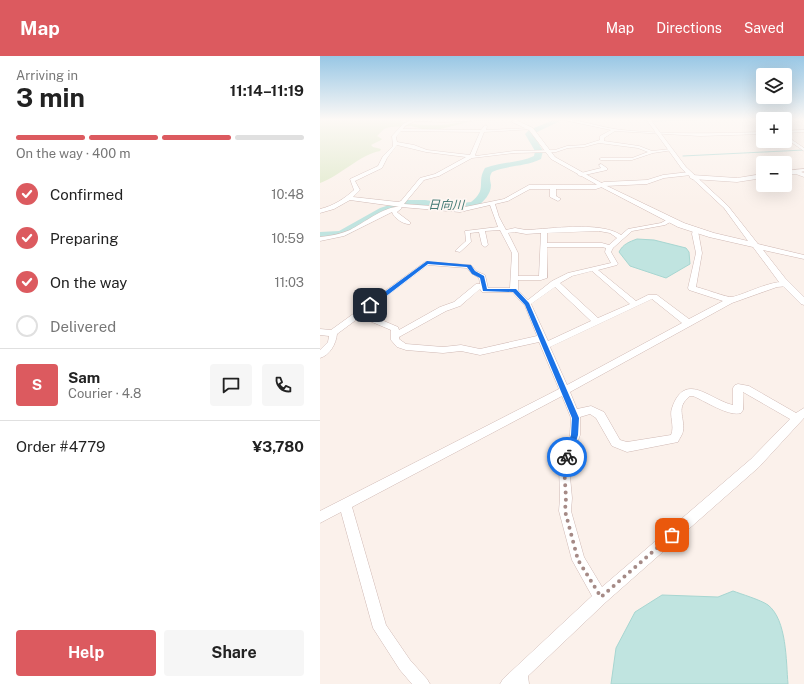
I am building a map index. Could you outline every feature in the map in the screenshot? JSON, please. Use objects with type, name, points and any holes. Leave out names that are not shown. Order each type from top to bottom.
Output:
[{"type":"street","points":[[320,211],[332,208],[349,198],[357,190],[352,180],[380,167],[385,157],[394,148]]},
{"type":"street","points":[[418,148],[426,151],[470,157],[514,152],[556,151],[563,148]]},
{"type":"street","points":[[408,223],[394,212],[422,179],[437,175],[470,157],[474,148]]},
{"type":"street","points":[[542,148],[544,152],[600,185],[695,231],[804,257]]},
{"type":"street","points":[[642,148],[652,152]]},
{"type":"street","points":[[580,174],[605,169],[601,162],[632,159],[652,152],[671,150],[691,176],[726,207],[785,284],[804,302]]},
{"type":"street","points":[[792,172],[804,170]]},
{"type":"street","points":[[796,172],[804,175]]},
{"type":"street","points":[[349,198],[400,206],[460,210],[506,200],[529,187],[596,187],[600,185],[647,182],[663,177],[691,176],[737,180],[756,178]]},
{"type":"street","points":[[553,187],[553,198],[558,199]]},
{"type":"street","points":[[492,204],[496,217],[515,253],[514,290],[527,304],[576,418],[575,435],[564,466],[566,498],[565,511],[578,560],[601,597]]},
{"type":"street","points":[[320,239],[349,234],[380,215],[400,206]]},
{"type":"street","points":[[527,304],[555,283],[570,274],[615,264],[608,252],[610,247],[630,230],[663,224],[670,220]]},
{"type":"street","points":[[458,250],[469,241],[467,232],[482,230],[544,231],[599,229],[612,232],[621,238]]},
{"type":"street","points":[[482,230],[485,245]]},
{"type":"street","points":[[514,278],[541,278],[544,276],[544,231]]},
{"type":"street","points":[[695,231],[696,244],[699,252],[698,267],[692,281],[692,288],[722,297],[729,301]]},
{"type":"street","points":[[544,245],[602,245],[610,247]]},
{"type":"street","points":[[320,332],[333,333],[427,263],[469,266],[473,272],[482,277],[484,287]]},
{"type":"street","points":[[593,269],[635,304]]},
{"type":"street","points":[[555,283],[597,322]]},
{"type":"street","points":[[320,517],[564,391],[729,301],[776,285],[785,284]]},
{"type":"street","points":[[395,336],[443,309],[457,304],[479,286],[484,287],[485,290],[514,290]]},
{"type":"street","points":[[359,314],[395,329],[395,340],[406,348],[443,350],[461,348],[480,352],[543,342],[597,322],[651,296],[688,323]]},
{"type":"street","points":[[320,355],[332,343],[333,333]]},
{"type":"street","points":[[508,684],[520,679],[601,597],[756,463],[800,414],[746,389],[738,388],[738,410],[730,409],[694,392],[688,392],[682,397],[676,409],[678,431],[674,439],[628,447],[616,443],[600,415],[591,410],[574,414]]},
{"type":"street","points":[[345,504],[380,628],[405,665],[422,684]]},
{"type":"green space","points":[[320,148],[381,149],[380,151],[365,156],[328,180],[320,183]]},
{"type":"water","points":[[637,239],[654,240],[686,248],[689,252],[690,264],[666,278],[630,266],[619,252],[624,245]]},
{"type":"water","points":[[733,591],[765,603],[774,612],[779,620],[786,653],[788,684],[611,684],[616,648],[635,612],[662,595],[718,597]]},
{"type":"waterway","name":"日向川","points":[[320,235],[335,235],[343,233],[383,210],[405,203],[425,203],[453,207],[474,205],[485,193],[485,177],[488,170],[532,160],[538,157],[539,151],[537,148]]},
{"type":"waterway","points":[[683,156],[804,150]]},
{"type":"way so far","points":[[567,457],[564,466],[566,498],[565,511],[578,560],[601,597],[672,535]]},
{"type":"route","points":[[370,305],[427,263],[469,266],[473,272],[482,277],[485,290],[514,290],[528,305],[576,418],[575,435],[567,457]]}]
